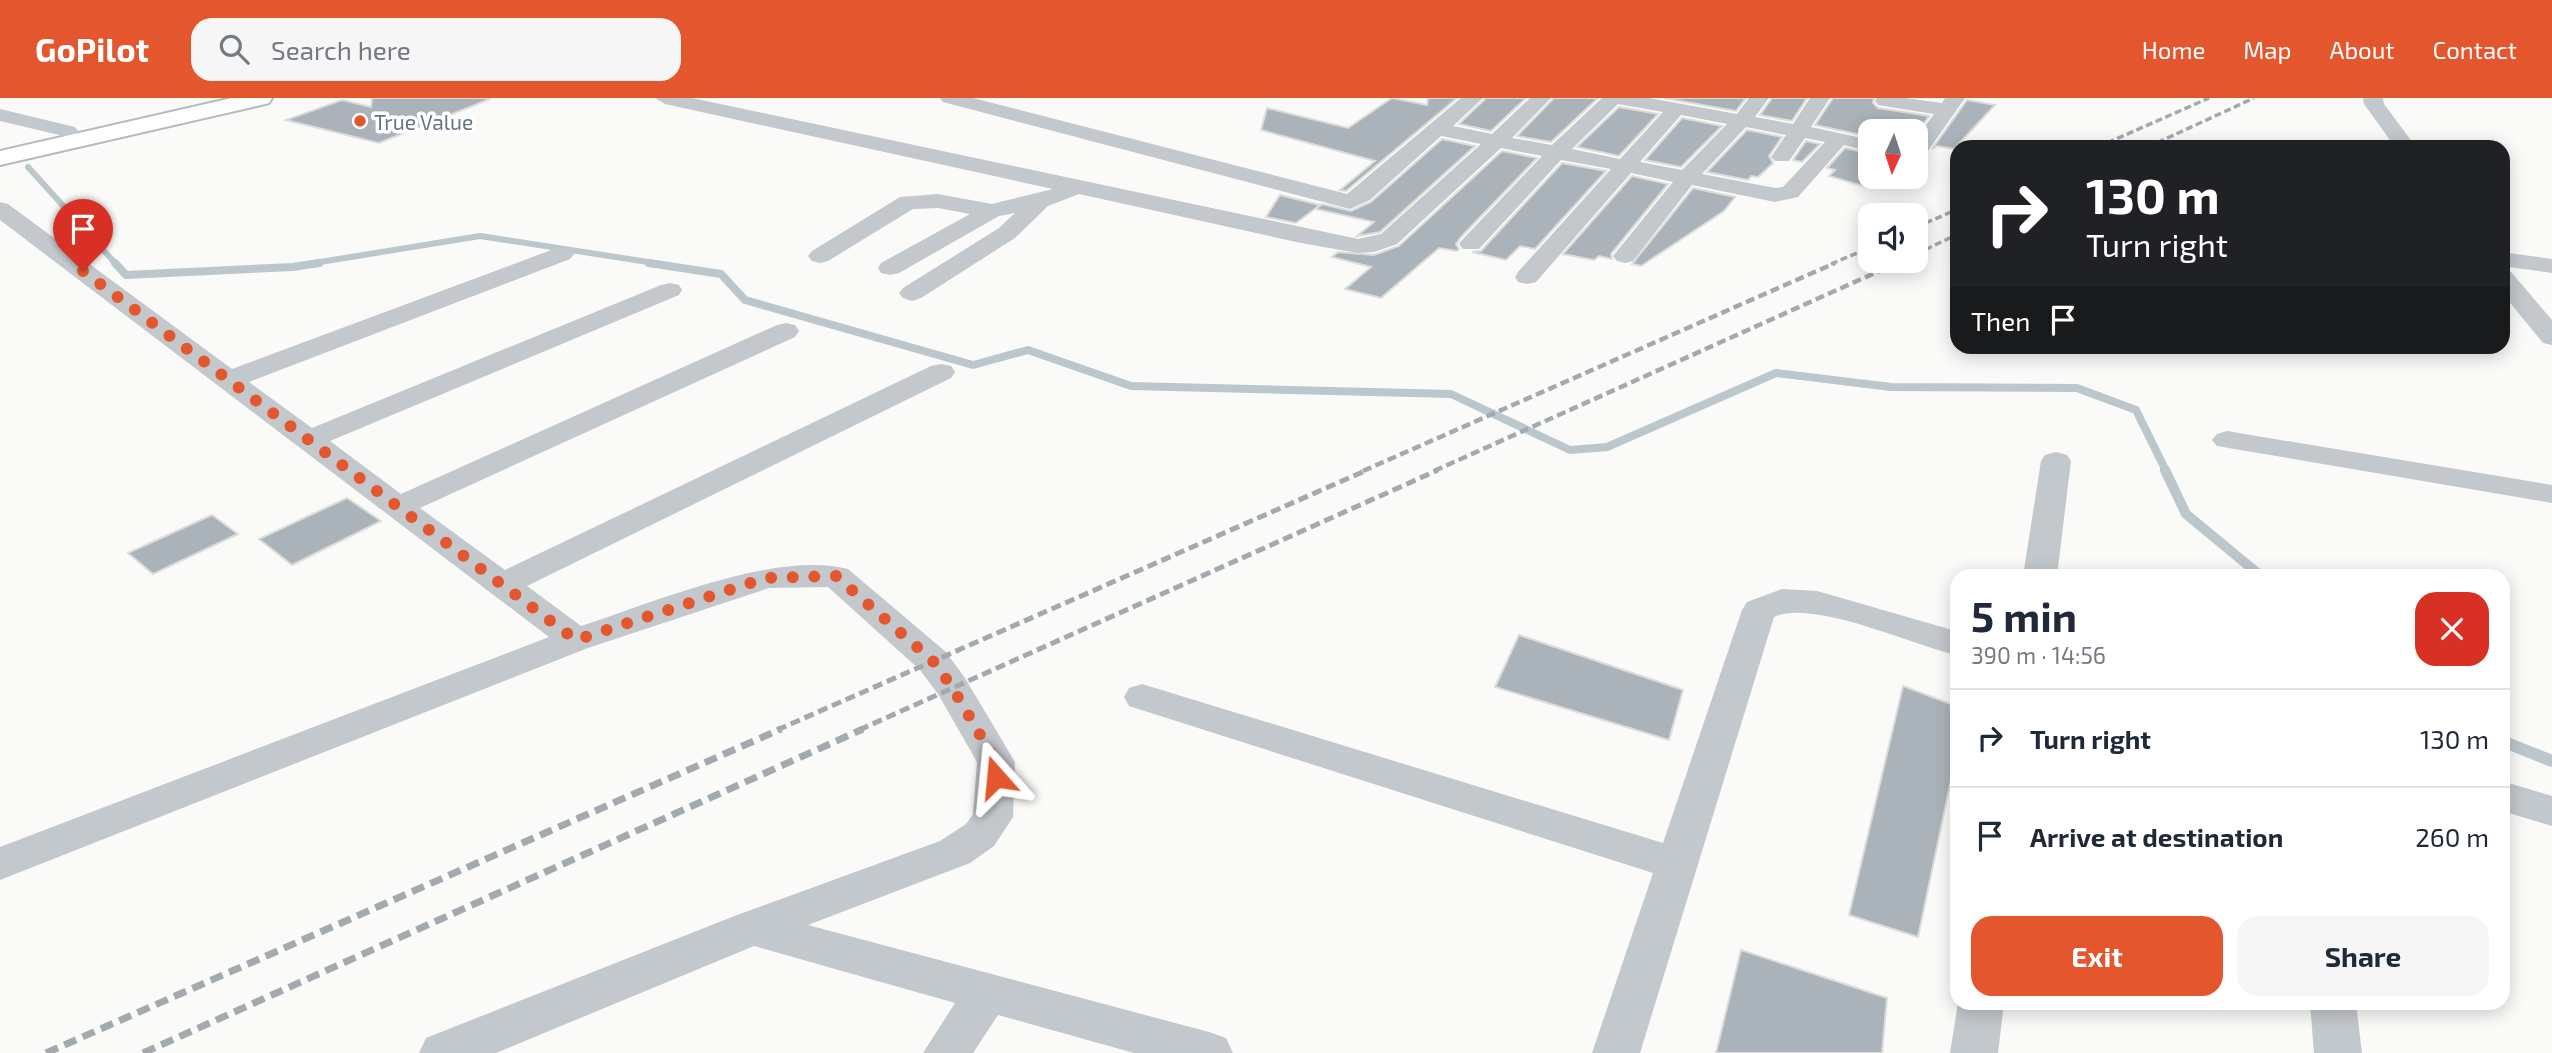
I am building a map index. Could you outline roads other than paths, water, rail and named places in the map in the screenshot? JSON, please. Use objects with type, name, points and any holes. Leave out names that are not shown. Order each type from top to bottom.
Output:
[{"type":"main road","points":[[0,148],[209,98]]},
{"type":"main road","points":[[0,158],[261,98]]},
{"type":"street","points":[[665,98],[1301,236],[1358,246],[1374,245],[1390,239],[1448,188],[1541,98]]},
{"type":"street","points":[[950,98],[1350,202],[1362,195],[1473,98]]},
{"type":"street","points":[[1471,244],[1556,153],[1615,98],[1667,104],[1715,116],[1800,131],[1858,150]]},
{"type":"street","points":[[1715,116],[1726,98]]},
{"type":"street","points":[[1625,256],[1686,180],[1759,98]]},
{"type":"street","points":[[1782,157],[1820,98]]},
{"type":"street","points":[[2373,98],[2374,104],[2401,140]]},
{"type":"street","points":[[1527,277],[1622,166],[1667,104]]},
{"type":"street","points":[[1878,109],[1952,104]]},
{"type":"street","points":[[1928,139],[1952,104]]},
{"type":"street","points":[[0,115],[68,131]]},
{"type":"street","points":[[1435,129],[1686,180],[1755,193],[1785,195],[1858,152]]},
{"type":"street","points":[[1928,159],[1938,162]]},
{"type":"street","points":[[890,268],[992,211],[1040,201],[1078,187]]},
{"type":"street","points":[[830,259],[939,201],[992,211]]},
{"type":"street","points":[[912,293],[1007,233],[1040,201]]},
{"type":"street","points":[[865,265],[962,206]]},
{"type":"street","points":[[0,209],[576,640]]},
{"type":"street","points":[[228,380],[562,254]]},
{"type":"street","points":[[2510,259],[2552,266]]},
{"type":"street","points":[[2510,287],[2552,337]]},
{"type":"street","points":[[308,440],[670,290]]},
{"type":"street","points":[[397,507],[786,331]]},
{"type":"street","points":[[502,585],[941,372]]},
{"type":"street","points":[[2227,440],[2552,494]]},
{"type":"street","points":[[2041,569],[2056,461]]},
{"type":"street","points":[[0,864],[576,640],[766,578],[836,576],[933,661],[952,687],[996,762],[993,817],[980,835],[955,852],[752,928],[443,1053]]},
{"type":"street","points":[[1616,1053],[1759,610],[1782,600],[1817,602],[1950,641]]},
{"type":"street","points":[[1142,697],[1678,864]]},
{"type":"street","points":[[2510,798],[2552,811]]},
{"type":"street","points":[[752,928],[1209,1053]]},
{"type":"street","points":[[947,1053],[988,992]]},
{"type":"street","points":[[1974,1053],[1979,1010]]},
{"type":"street","points":[[2334,1010],[2338,1053]]},
{"type":"waterway","points":[[28,167],[116,264]]},
{"type":"waterway","points":[[308,264],[480,236],[661,264]]},
{"type":"waterway","points":[[115,263],[126,275],[293,267],[319,263]]},
{"type":"waterway","points":[[649,263],[721,274],[745,300],[973,365],[1028,350],[1131,386],[1451,394],[1570,450],[1607,447],[1776,373],[1891,387],[2077,388],[2136,410],[2166,471]]},
{"type":"waterway","points":[[2165,470],[2186,514],[2253,569]]},
{"type":"waterway","points":[[2510,744],[2552,761]]},
{"type":"railway","points":[[2114,140],[2209,98]]},
{"type":"railway","points":[[2163,140],[2254,98]]},
{"type":"railway","points":[[1928,222],[1950,213]]},
{"type":"railway","points":[[1928,248],[1950,238]]},
{"type":"railway","points":[[1831,264],[1858,253]]},
{"type":"railway","points":[[1363,471],[1835,263]]},
{"type":"railway","points":[[1434,471],[1875,273]]},
{"type":"railway","points":[[777,730],[1367,470]]},
{"type":"railway","points":[[859,730],[1438,470]]},
{"type":"railway","points":[[46,1053],[781,729]]},
{"type":"railway","points":[[143,1053],[863,729]]},
{"type":"place","name":"True Value","points":[[360,121]]}]
